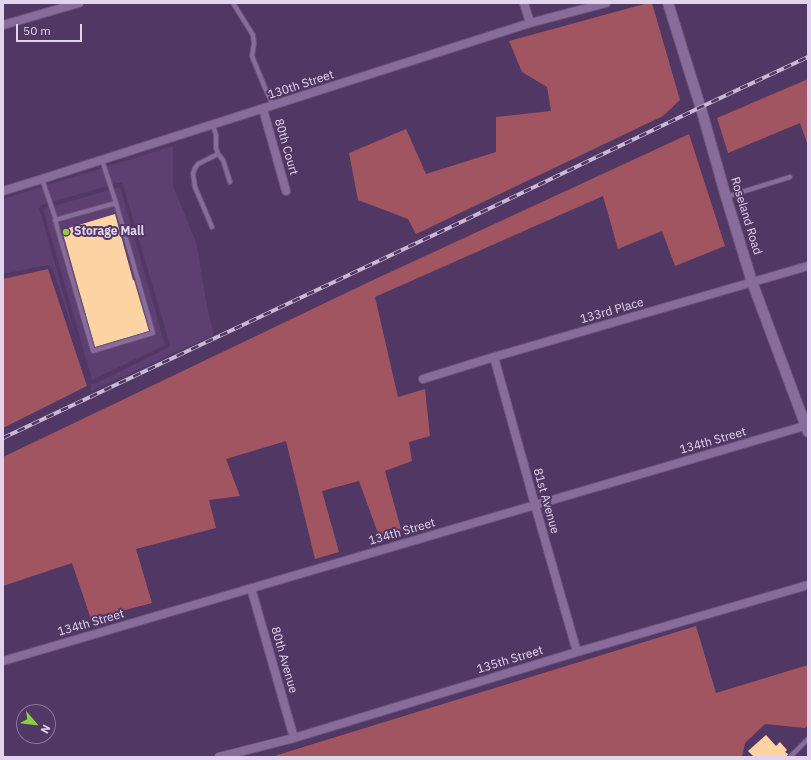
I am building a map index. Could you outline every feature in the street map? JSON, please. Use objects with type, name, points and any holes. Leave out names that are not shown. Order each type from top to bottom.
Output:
[{"type":"main road","name":"Roseland Road","points":[[668,3],[752,282],[807,428]]},
{"type":"street","points":[[3,25],[79,3]]},
{"type":"street","points":[[524,3],[530,24]]},
{"type":"street","name":"130th Street","points":[[3,191],[42,180],[530,24],[606,3]]},
{"type":"street","name":"80th Court","points":[[263,109],[286,191]]},
{"type":"street","name":"133rd Place","points":[[423,379],[808,266]]},
{"type":"street","name":"81st Avenue","points":[[494,357],[577,652]]},
{"type":"street","name":"134th Street","points":[[3,661],[250,588],[807,428]]},
{"type":"street","name":"135th Street","points":[[218,757],[294,738],[577,652],[808,585]]},
{"type":"street","name":"80th Avenue","points":[[250,588],[294,738]]},
{"type":"lane","name":"80th Court","points":[[233,3],[253,35],[254,44],[252,56],[273,106]]},
{"type":"lane","points":[[213,125],[216,135],[216,148],[218,154],[223,160],[230,182]]},
{"type":"lane","points":[[212,227],[195,187],[193,174],[198,164],[218,154]]},
{"type":"lane","points":[[42,180],[56,220],[93,351],[153,333],[116,202],[102,160]]},
{"type":"lane","points":[[726,197],[790,177]]},
{"type":"lane","points":[[56,220],[116,202]]},
{"type":"lane","points":[[790,757],[808,739]]},
{"type":"shaded area","points":[[652,3],[680,100],[663,116],[416,234],[408,219],[358,200],[349,153],[406,129],[426,174],[496,152],[496,117],[551,111],[547,87],[522,72],[509,41]]},
{"type":"shaded area","points":[[808,79],[808,146],[800,123],[728,153],[717,118]]},
{"type":"shaded area","points":[[689,134],[725,246],[675,266],[662,231],[618,249],[603,196],[375,297],[398,397],[425,389],[430,436],[409,442],[412,461],[385,471],[402,533],[380,539],[359,481],[322,491],[339,552],[315,559],[286,441],[226,459],[240,496],[209,500],[216,528],[136,549],[152,603],[91,619],[72,563],[3,586],[3,457],[371,281]]},
{"type":"shaded area","points":[[173,146],[173,186],[196,242],[206,301],[214,335],[91,391],[91,384],[94,384],[168,348],[170,345],[123,185],[118,183],[41,205],[39,208],[78,345],[51,266],[47,265],[3,274],[3,199]]},
{"type":"shaded area","points":[[120,187],[165,345],[92,380],[43,209]]},
{"type":"shaded area","points":[[48,269],[87,386],[3,428],[3,279]]},
{"type":"shaded area","points":[[696,626],[716,693],[808,665],[808,726],[805,728],[765,724],[745,743],[742,757],[271,757]]},
{"type":"building","points":[[115,214],[149,331],[95,347],[62,230]]},
{"type":"building","points":[[766,735],[776,746],[780,742],[787,750],[785,752],[788,754],[787,757],[754,757],[748,751]]},
{"type":"railway","points":[[3,438],[808,57]]},
{"type":"place","name":"Storage Mall","points":[[66,232]]}]
